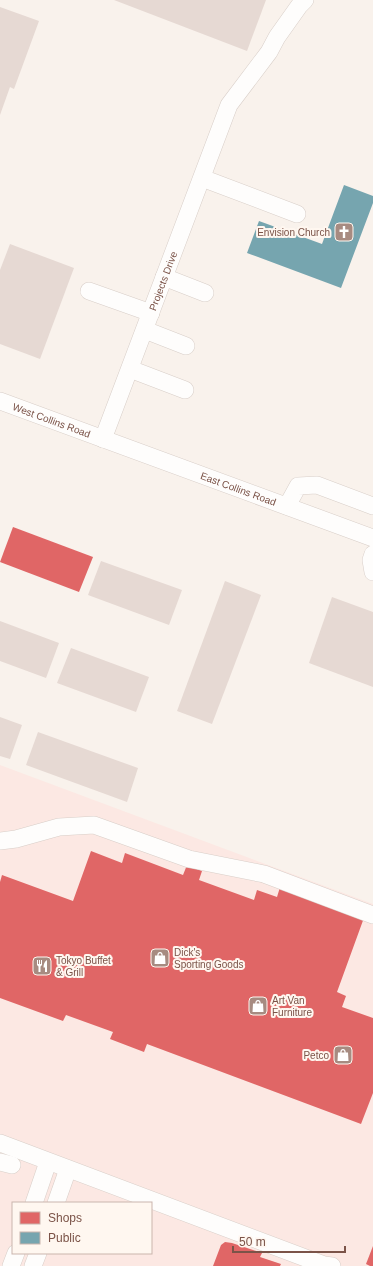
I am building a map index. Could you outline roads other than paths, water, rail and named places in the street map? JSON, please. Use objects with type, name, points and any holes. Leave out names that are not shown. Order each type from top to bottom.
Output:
[{"type":"street","name":"Projects Drive","points":[[103,440],[229,105],[269,52],[277,37],[299,6],[305,0]]},
{"type":"street","points":[[202,178],[297,214]]},
{"type":"street","points":[[164,277],[205,293]]},
{"type":"street","points":[[89,291],[151,313]]},
{"type":"street","points":[[145,330],[186,346]]},
{"type":"street","points":[[130,369],[185,390]]},
{"type":"street","name":"West Collins Road","points":[[0,401],[103,440]]},
{"type":"street","name":"East Collins Road","points":[[103,440],[373,538]]},
{"type":"street","points":[[287,506],[298,486],[317,485],[373,506]]},
{"type":"street","points":[[373,554],[371,560],[373,572]]},
{"type":"street","points":[[0,841],[16,839],[59,828],[94,825],[188,859],[264,874],[373,915]]},
{"type":"street","points":[[0,1143],[324,1265],[332,1266]]},
{"type":"street","points":[[34,1202],[48,1162]]},
{"type":"street","points":[[56,1202],[68,1169]]},
{"type":"street","points":[[12,1266],[16,1254]]},
{"type":"street","points":[[33,1266],[38,1254]]},
{"type":"place","name":"Envision Church","points":[[344,232]]},
{"type":"place","name":"Dick's Sporting Goods","points":[[160,958]]},
{"type":"place","name":"Tokyo Buffet & Grill","points":[[42,966]]},
{"type":"place","name":"Art Van Furniture","points":[[258,1006]]},
{"type":"place","name":"Petco","points":[[343,1055]]}]
